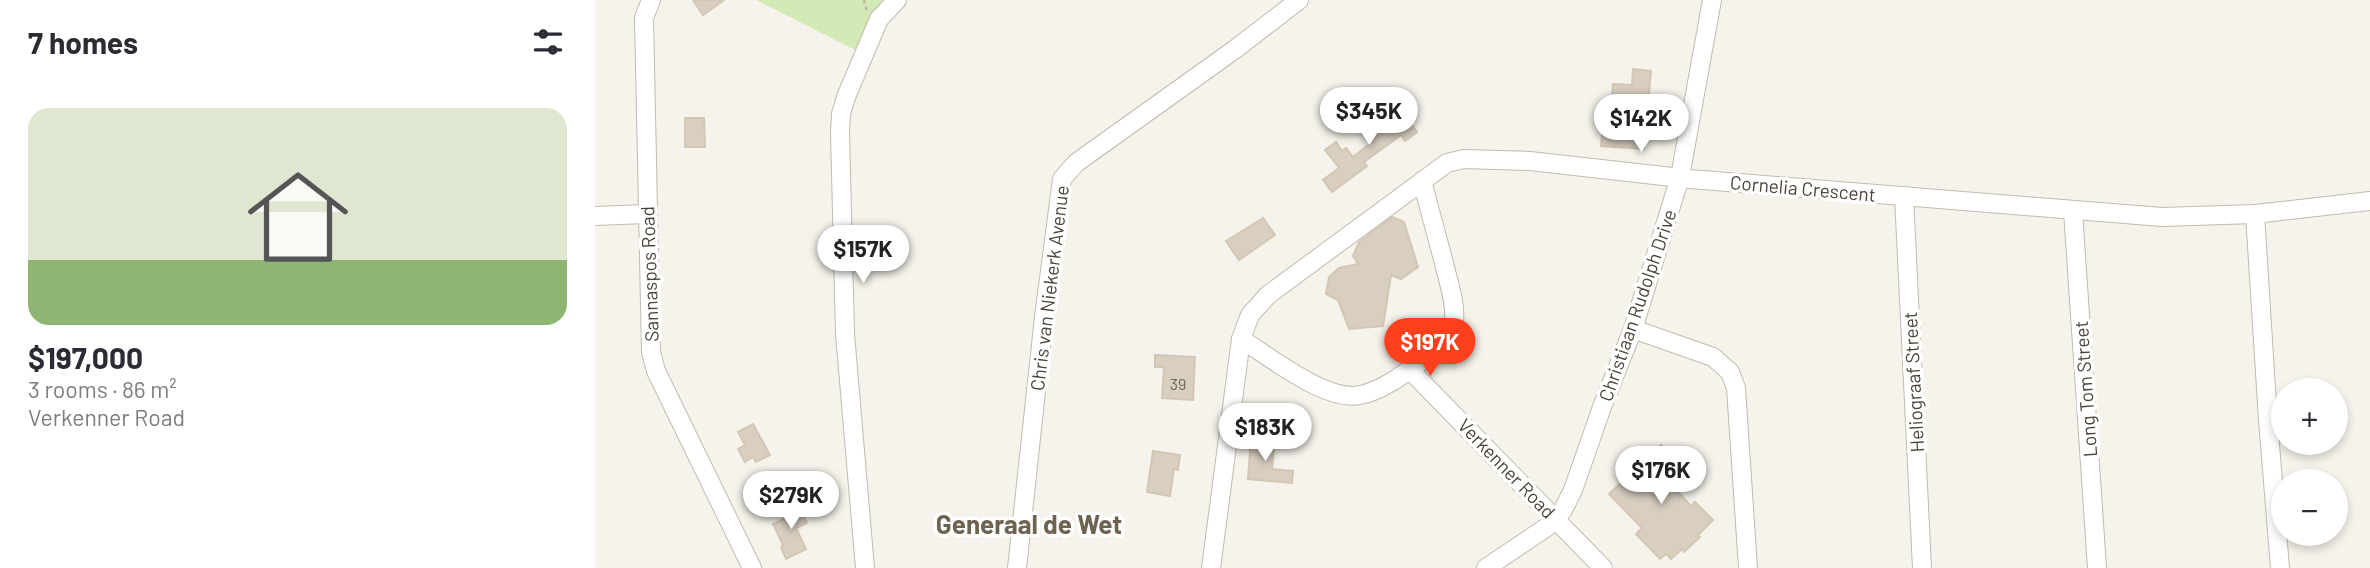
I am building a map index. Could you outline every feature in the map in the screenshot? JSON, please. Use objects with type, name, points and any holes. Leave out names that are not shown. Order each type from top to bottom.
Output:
[{"type":"street","name":"Sannaspos Road","points":[[651,0],[644,18],[646,214],[651,352],[656,372],[752,568]]},
{"type":"street","points":[[865,568],[845,334],[841,114],[879,19],[897,0]]},
{"type":"street","name":"Chris van Niekerk Avenue","points":[[1017,568],[1062,179],[1076,163],[1299,0]]},
{"type":"street","name":"Christiaan Rudolph Drive","points":[[1486,568],[1531,540],[1556,519],[1573,490],[1633,329],[1680,177],[1712,0]]},
{"type":"street","name":"Cornelia Crescent","points":[[1211,568],[1241,339],[1250,315],[1260,302],[1447,163],[1476,159],[1530,161],[1680,177],[2162,217],[2255,214],[2370,201]]},
{"type":"street","points":[[1241,339],[1322,388],[1343,395],[1363,395],[1410,369],[1446,339],[1453,328],[1454,318],[1449,283],[1422,181]]},
{"type":"street","name":"Heliograaf Street","points":[[1904,196],[1922,568]]},
{"type":"street","name":"Long Tom Street","points":[[2073,211],[2097,568]]},
{"type":"street","points":[[595,216],[646,214]]},
{"type":"street","points":[[2255,214],[2280,568]]},
{"type":"street","points":[[1633,329],[1713,357],[1723,364],[1734,380],[1740,424],[1748,568]]},
{"type":"street","name":"Verkenner Road","points":[[1410,369],[1603,568]]},
{"type":"green space","points":[[756,0],[886,0],[876,11],[855,50]]},
{"type":"building","points":[[693,0],[724,0],[703,15]]},
{"type":"building","points":[[1633,69],[1651,71],[1644,149],[1601,146],[1604,115],[1611,116],[1613,84],[1632,85]]},
{"type":"building","points":[[1396,103],[1417,132],[1405,141],[1401,135],[1364,162],[1367,166],[1332,192],[1323,180],[1339,168],[1325,150],[1336,142],[1342,151],[1346,148],[1353,157],[1372,142],[1367,134],[1384,121],[1380,115]]},
{"type":"building","points":[[685,118],[704,118],[705,147],[685,147]]},
{"type":"building","points":[[1392,217],[1404,222],[1418,267],[1401,279],[1391,275],[1383,326],[1349,329],[1338,300],[1326,294],[1329,277],[1339,268],[1358,264],[1353,256],[1359,242]]},
{"type":"building","points":[[1263,218],[1275,235],[1239,260],[1226,241]]},
{"type":"building","points":[[1155,355],[1195,357],[1193,400],[1162,398],[1164,367],[1155,367]]},
{"type":"building","points":[[753,424],[770,455],[756,462],[753,457],[745,462],[738,449],[745,445],[738,432]]},
{"type":"building","points":[[1251,438],[1271,440],[1270,447],[1274,448],[1272,469],[1293,471],[1292,483],[1248,479]]},
{"type":"building","points":[[1661,445],[1684,470],[1677,476],[1684,484],[1677,491],[1691,506],[1695,502],[1713,520],[1684,552],[1682,549],[1671,559],[1666,554],[1660,559],[1636,534],[1642,528],[1609,494]]},
{"type":"building","points":[[1153,451],[1180,455],[1178,470],[1174,469],[1170,496],[1147,492]]},
{"type":"building","points":[[796,500],[807,523],[796,528],[806,549],[786,559],[773,524],[790,516],[785,505]]},
{"type":"district","name":"Generaal de Wet","points":[[1029,523]]}]
